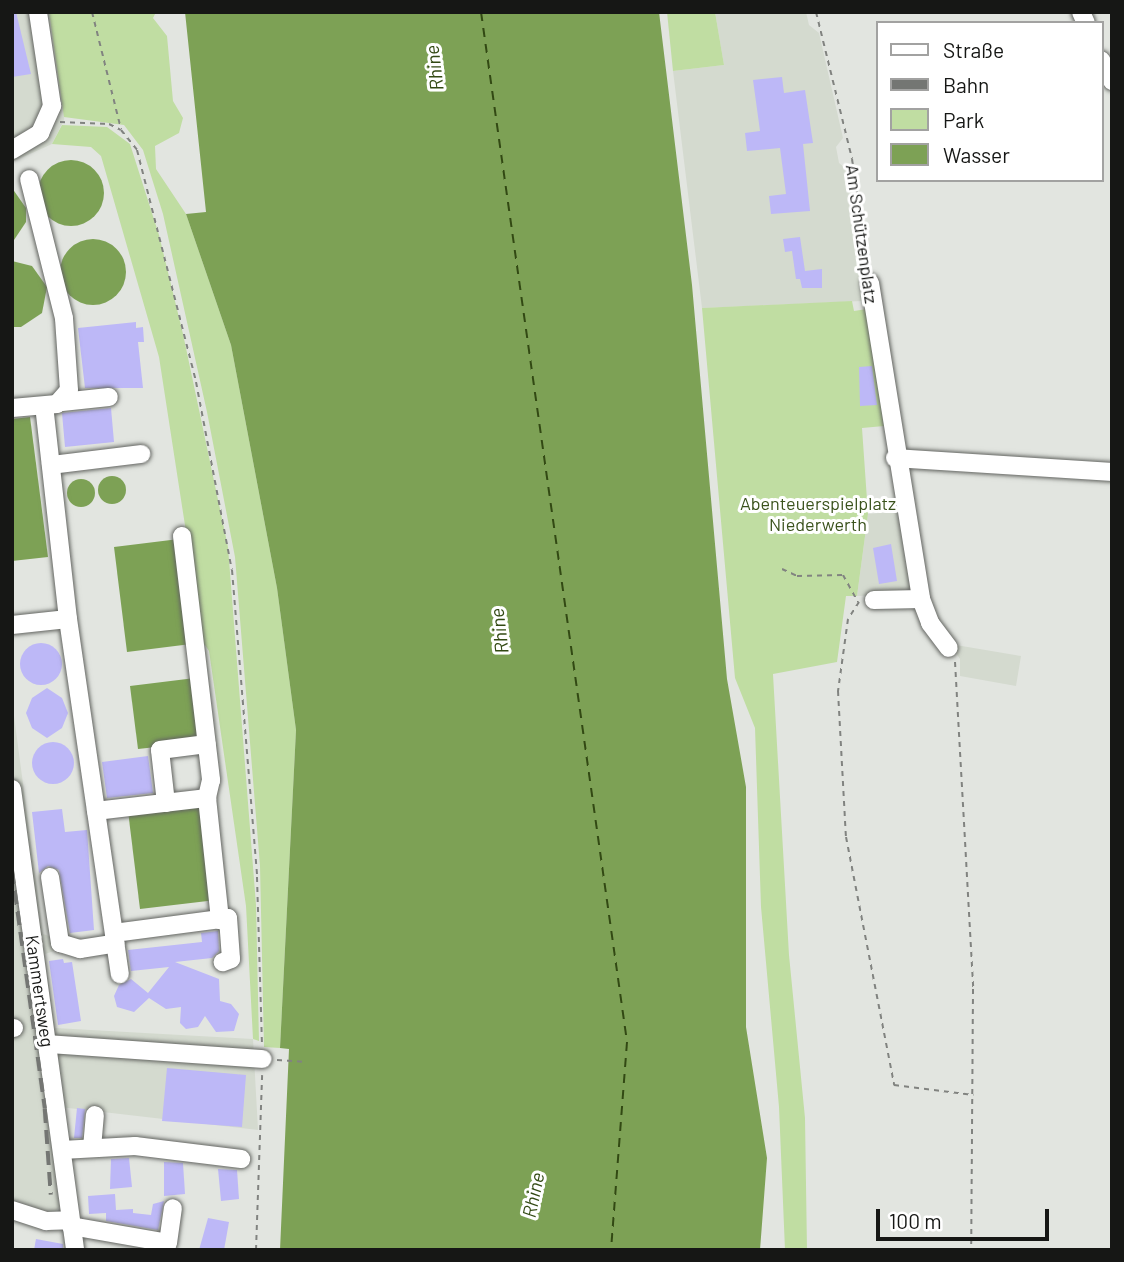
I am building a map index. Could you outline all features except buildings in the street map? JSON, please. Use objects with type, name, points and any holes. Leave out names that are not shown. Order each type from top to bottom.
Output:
[{"type":"street","points":[[12,150],[40,133],[49,119],[51,90],[38,12]]},
{"type":"street","points":[[1103,64],[1112,81]]},
{"type":"street","points":[[29,179],[64,318],[69,390],[53,404],[51,465],[68,620],[120,974]]},
{"type":"street","name":"Am Schützenplatz","points":[[870,283],[895,458],[921,599],[930,623],[949,649]]},
{"type":"street","points":[[12,408],[109,397]]},
{"type":"street","points":[[51,465],[141,454]]},
{"type":"street","points":[[895,458],[1112,472]]},
{"type":"street","points":[[182,536],[211,780],[207,798],[220,919]]},
{"type":"street","points":[[866,602],[921,599]]},
{"type":"street","points":[[12,625],[68,620]]},
{"type":"street","points":[[166,803],[160,750],[207,744]]},
{"type":"street","name":"Kammertsweg","points":[[12,789],[75,1250]]},
{"type":"street","points":[[96,811],[207,798]]},
{"type":"street","points":[[50,877],[60,943]]},
{"type":"street","points":[[34,947],[60,943],[80,949],[115,938],[228,918],[232,959],[223,962]]},
{"type":"street","points":[[48,1044],[262,1059]]},
{"type":"street","points":[[92,1148],[95,1115]]},
{"type":"street","points":[[62,1150],[135,1146],[241,1159]]},
{"type":"street","points":[[12,1210],[46,1221],[71,1223],[168,1243],[173,1208]]},
{"type":"path","points":[[92,12],[121,130]]},
{"type":"path","name":"Am Schützenplatz","points":[[816,12],[852,159],[870,283]]},
{"type":"path","points":[[49,119],[109,124],[121,130],[137,149],[157,216],[227,531],[257,877],[262,1059],[256,1250]]},
{"type":"path","points":[[782,569],[797,576],[843,575],[866,602],[848,619],[838,691],[846,837],[894,1086],[973,1095]]},
{"type":"path","points":[[949,649],[957,667],[973,1095],[971,1250]]},
{"type":"path","points":[[262,1059],[307,1062]]},
{"type":"shaded area","points":[[12,12],[49,12],[65,104],[64,120],[52,144],[12,162]]},
{"type":"shaded area","points":[[715,12],[806,12],[809,25],[819,33],[843,138],[836,147],[839,163],[850,172],[860,228],[862,301],[702,308],[673,71],[724,65]]},
{"type":"shaded area","points":[[902,511],[916,587],[909,594],[857,596],[868,514]]},
{"type":"shaded area","points":[[950,644],[1021,656],[1016,686],[960,676],[960,659]]},
{"type":"shaded area","points":[[12,701],[43,934],[52,937],[54,951],[45,954],[55,1028],[253,1039],[258,1130],[51,1106],[63,1202],[53,1215],[12,1204]]},
{"type":"green space","points":[[49,12],[156,12],[153,18],[167,36],[173,101],[183,118],[179,133],[155,146],[156,169],[186,214],[231,345],[277,588],[296,730],[280,1048],[264,1047],[260,866],[235,557],[207,412],[163,214],[143,150],[124,125],[64,117]]},
{"type":"green space","points":[[667,12],[715,12],[724,65],[673,71]]},
{"type":"green space","points":[[62,125],[107,127],[130,144],[159,235],[183,334],[228,547],[256,905],[259,1041],[253,1039],[246,906],[209,651],[203,642],[159,357],[101,156],[91,147],[52,144]]},
{"type":"green space","name":"Abenteuerspielplatz Niederwerth","points":[[852,301],[854,311],[867,309],[884,426],[862,428],[868,514],[857,596],[846,596],[837,662],[773,674],[789,955],[805,1118],[807,1250],[785,1250],[779,1107],[761,907],[755,728],[735,678],[702,308]]},
{"type":"water","name":"Rhine","points":[[185,12],[659,12],[692,285],[727,679],[746,787],[746,1027],[767,1158],[760,1250],[280,1250],[289,1049],[280,1048],[296,730],[277,588],[231,345],[186,214],[206,212]]},
{"type":"water","points":[[65,160],[77,160],[89,165],[99,175],[104,193],[102,206],[89,221],[77,226],[65,226],[53,221],[43,211],[38,199],[38,187],[43,175],[53,165]]},
{"type":"water","points":[[12,188],[26,208],[26,222],[12,243]]},
{"type":"water","points":[[87,239],[99,239],[111,244],[121,254],[126,272],[124,285],[111,300],[99,305],[87,305],[75,300],[65,290],[60,278],[60,266],[65,254],[75,244]]},
{"type":"water","points":[[12,261],[32,266],[47,287],[42,313],[21,327],[12,327]]},
{"type":"water","points":[[30,417],[48,557],[12,561],[12,419]]},
{"type":"water","points":[[112,476],[122,480],[126,490],[122,500],[112,504],[102,500],[98,490],[102,480]]},
{"type":"water","points":[[81,479],[91,483],[95,493],[91,503],[81,507],[71,503],[67,493],[71,483]]},
{"type":"water","points":[[179,539],[191,644],[127,652],[114,547]]},
{"type":"water","points":[[195,678],[202,742],[138,749],[130,686]]},
{"type":"water","points":[[204,802],[216,900],[140,909],[128,811]]},
{"type":"ferry route","points":[[481,12],[627,1042],[611,1250]]},
{"type":"railway","points":[[12,870],[45,1109],[51,1195]]}]
